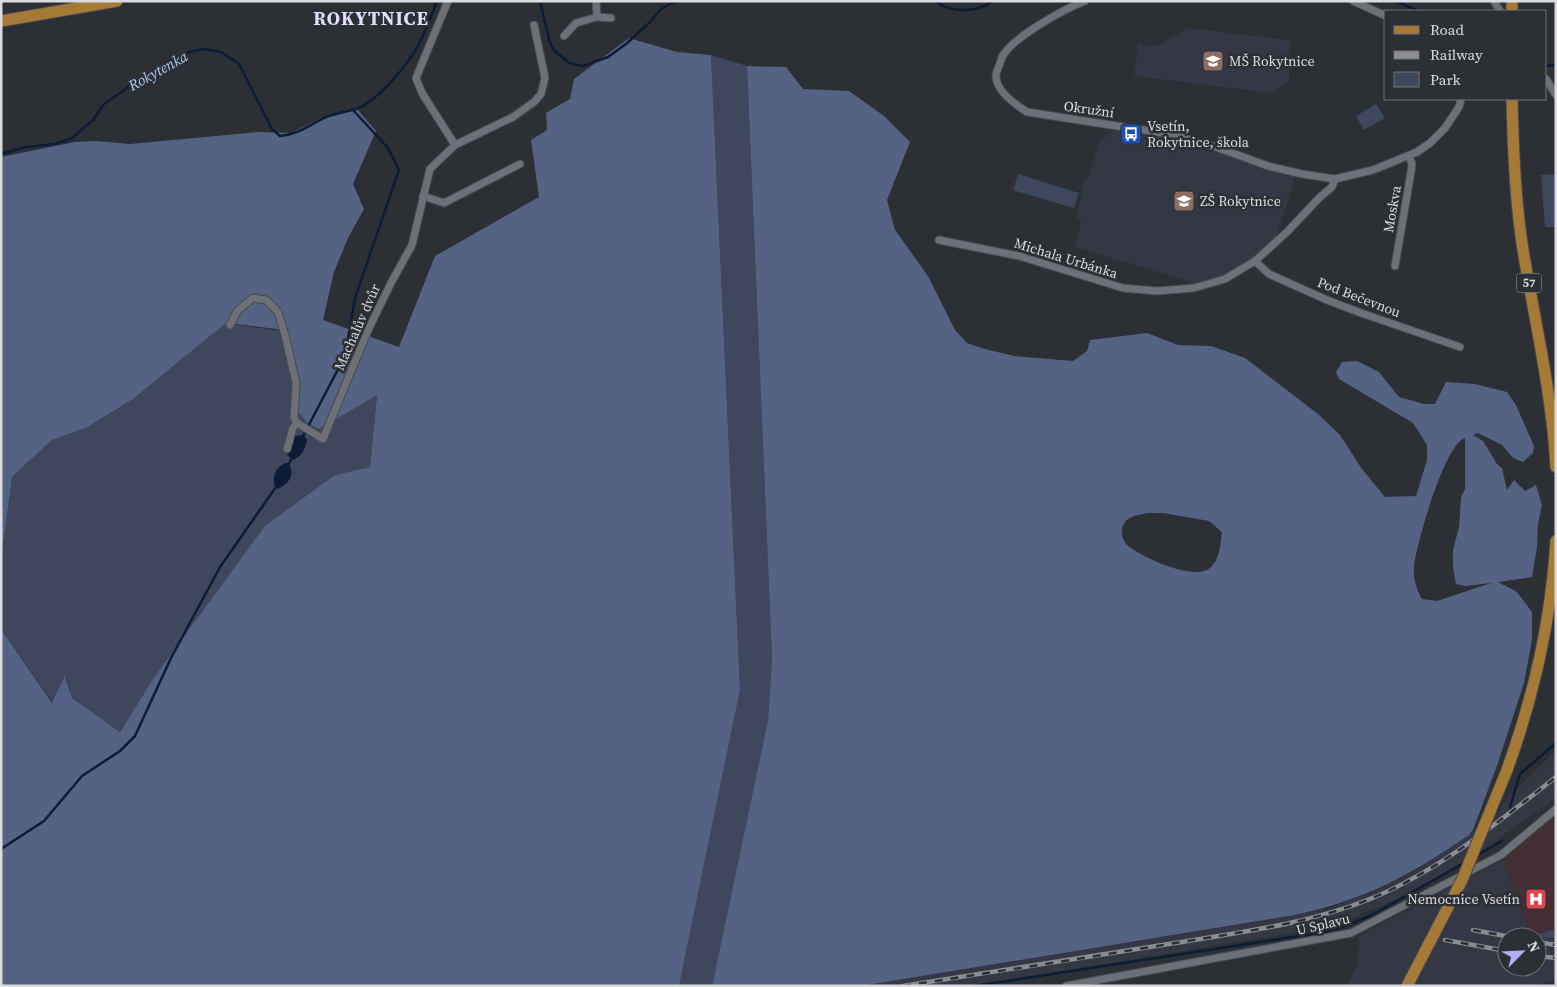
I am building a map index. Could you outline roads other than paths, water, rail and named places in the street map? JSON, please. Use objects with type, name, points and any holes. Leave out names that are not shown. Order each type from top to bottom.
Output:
[{"type":"main road","points":[[1,21],[117,1]]},
{"type":"main road","name":"57","points":[[1512,100],[1512,143],[1516,192],[1523,249],[1553,427],[1556,467]]},
{"type":"main road","points":[[1407,986],[1462,880],[1507,770],[1525,716],[1538,665],[1552,593],[1556,541]]},
{"type":"street","points":[[448,1],[416,78],[422,93],[455,146]]},
{"type":"street","points":[[596,1],[597,17]]},
{"type":"street","name":"Okružní","points":[[1085,1],[1018,40],[1003,56],[996,75],[1000,88],[1013,103],[1027,112],[1169,134],[1212,146],[1268,166],[1335,179],[1373,170],[1409,156],[1430,143],[1445,128],[1456,112],[1461,100]]},
{"type":"street","points":[[1353,1],[1384,15]]},
{"type":"street","points":[[564,36],[576,23],[597,17],[610,18]]},
{"type":"street","name":"Machalův dvůr","points":[[297,424],[323,439],[369,328],[390,283],[412,245],[430,169],[455,146],[513,117],[534,102],[541,94],[545,78],[534,25]]},
{"type":"street","points":[[1547,81],[1556,95]]},
{"type":"street","name":"Moskva","points":[[1395,266],[1411,172],[1412,164],[1409,156]]},
{"type":"street","points":[[423,196],[444,203],[520,164]]},
{"type":"street","name":"Michala Urbánka","points":[[939,240],[1019,256],[1123,288],[1157,291],[1190,288],[1225,279],[1255,261],[1332,187],[1335,179]]},
{"type":"street","name":"Pod Bečevnou","points":[[1255,261],[1269,274],[1327,300],[1460,347]]},
{"type":"street","points":[[230,326],[238,310],[253,298],[266,300],[278,312],[296,383],[294,418],[297,424],[292,428],[287,448]]},
{"type":"street","name":"U Splavu","points":[[1066,986],[1351,933],[1500,855],[1556,809]]},
{"type":"waterway","name":"Rokytenka","points":[[1,154],[26,147],[54,144],[71,139],[93,120],[104,104],[147,74],[189,52],[204,49],[221,52],[239,64],[272,129],[280,136],[293,133],[326,117],[363,106],[380,93],[396,77],[416,49],[437,1]]},
{"type":"waterway","name":"Rokytenka","points":[[540,1],[551,45],[569,63],[583,66],[608,57],[626,44],[661,9],[676,1]]},
{"type":"waterway","name":"Rokytenka","points":[[935,1],[948,8],[964,10],[979,8],[993,1]]},
{"type":"waterway","name":"Rokytenka","points":[[1395,1],[1417,10]]},
{"type":"waterway","name":"Rokytenka","points":[[1547,66],[1556,65]]},
{"type":"waterway","points":[[302,438],[345,356],[355,298],[399,170],[388,148],[353,110]]},
{"type":"waterway","points":[[287,467],[293,456]]},
{"type":"waterway","points":[[1,849],[44,821],[82,776],[120,751],[135,736],[171,658],[220,567],[276,487]]},
{"type":"waterway","points":[[1510,807],[1520,774],[1556,743]]},
{"type":"waterway","points":[[1476,856],[1502,841]]},
{"type":"waterway","points":[[974,986],[1325,932],[1372,915],[1464,863]]},
{"type":"railway","points":[[903,986],[1249,931],[1347,908],[1395,888],[1444,860],[1490,828],[1556,777]]},
{"type":"railway","points":[[1473,930],[1497,934]]},
{"type":"railway","points":[[1445,940],[1497,949]]},
{"type":"railway","points":[[1547,944],[1556,945]]},
{"type":"railway","points":[[1547,957],[1556,958]]},
{"type":"place","name":"MŠ Rokytnice","points":[[1213,61]]},
{"type":"place","name":"Vsetín, Rokytnice, škola","points":[[1131,134]]},
{"type":"place","name":"ZŠ Rokytnice","points":[[1184,201]]},
{"type":"place","name":"Nemocnice Vsetín","points":[[1536,899]]},
{"type":"district","name":"ROKYTNICE","points":[[371,18]]}]
